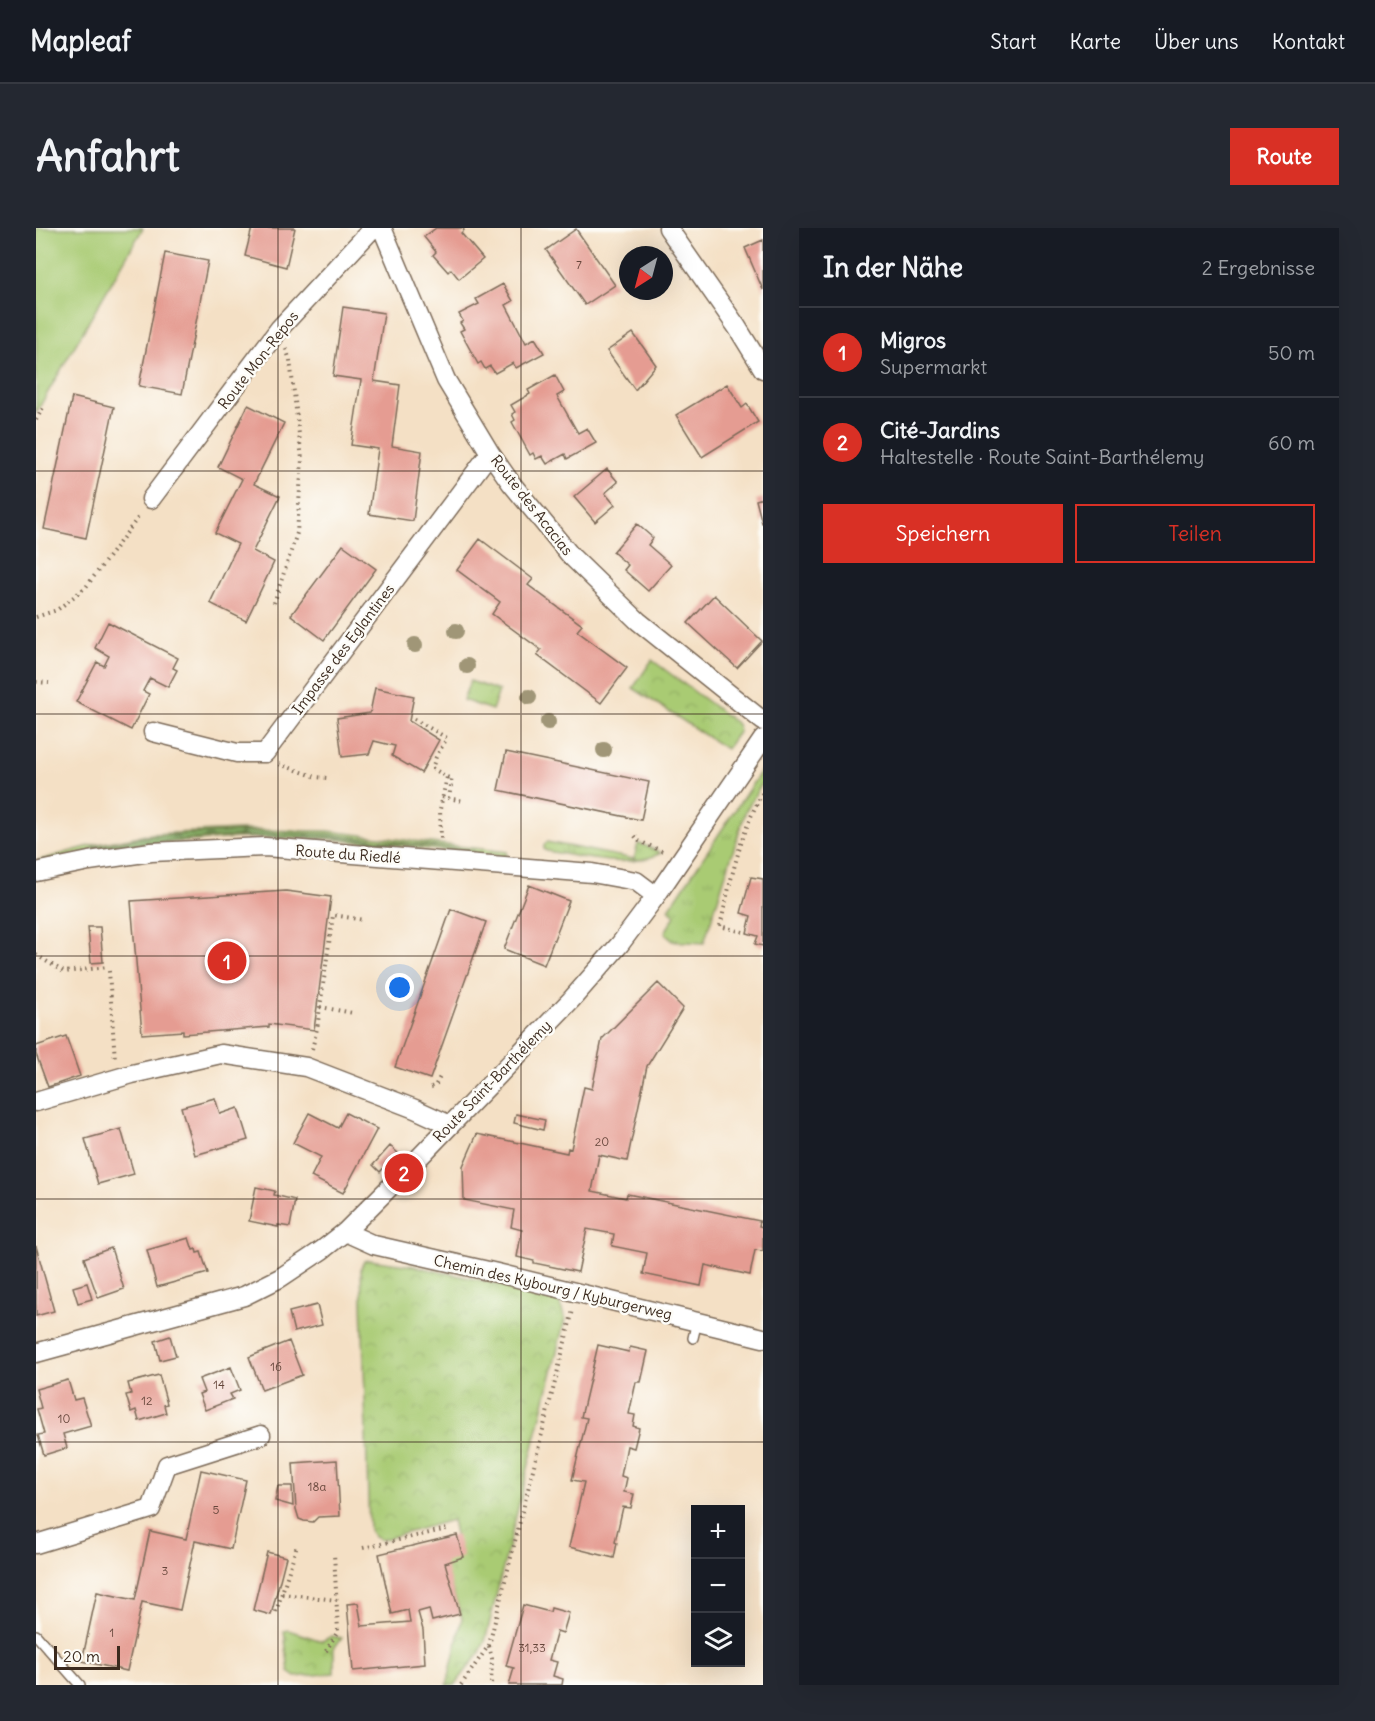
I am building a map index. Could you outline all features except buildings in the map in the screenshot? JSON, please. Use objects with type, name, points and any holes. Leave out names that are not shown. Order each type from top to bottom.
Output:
[{"type":"street","name":"Route Mon-Repos","points":[[151,500],[279,329],[373,228]]},
{"type":"street","name":"Route des Acacias","points":[[382,228],[446,380],[511,483],[571,556],[638,621],[763,721]]},
{"type":"street","points":[[668,228],[763,369]]},
{"type":"street","name":"Impasse des Eglantines","points":[[265,753],[490,453]]},
{"type":"street","points":[[153,732],[237,753],[265,753]]},
{"type":"street","name":"Route Saint-Barthélemy","points":[[36,1353],[244,1296],[280,1278],[345,1232],[571,1000],[620,944],[656,896],[763,739]]},
{"type":"street","name":"Route du Riedlé","points":[[36,872],[151,852],[265,847],[592,873],[636,881],[656,896]]},
{"type":"street","points":[[36,1102],[116,1079],[220,1054],[306,1067],[416,1109],[450,1125]]},
{"type":"street","name":"Chemin des Kybourg / Kyburgerweg","points":[[345,1232],[374,1245],[578,1292],[695,1330],[763,1338]]},
{"type":"street","points":[[36,1544],[151,1509],[166,1465],[261,1435]]},
{"type":"lane","points":[[36,1635],[80,1685]]},
{"type":"path","points":[[274,603],[297,533],[302,459],[290,360],[279,329]]},
{"type":"path","points":[[36,420],[44,405]]},
{"type":"path","points":[[36,617],[57,610],[86,587],[151,500]]},
{"type":"path","points":[[36,682],[49,683]]},
{"type":"path","points":[[414,719],[447,738],[432,768],[452,779],[449,798]]},
{"type":"path","points":[[265,753],[279,764],[316,777],[327,778]]},
{"type":"path","points":[[441,841],[440,809],[447,777]]},
{"type":"path","points":[[743,932],[720,926],[733,869],[752,812],[763,792]]},
{"type":"path","points":[[442,797],[464,801]]},
{"type":"path","points":[[635,836],[639,841],[668,853]]},
{"type":"path","points":[[316,1033],[333,915],[364,920]]},
{"type":"path","points":[[36,955],[64,972],[109,969],[116,1079]]},
{"type":"path","points":[[320,1007],[353,1013]]},
{"type":"path","points":[[431,1087],[435,1086],[441,1075]]},
{"type":"path","points":[[461,1685],[489,1645],[578,1292]]},
{"type":"path","points":[[363,1548],[447,1529]]},
{"type":"path","points":[[276,1612],[297,1545]]},
{"type":"path","points":[[326,1651],[338,1631],[334,1553]]},
{"type":"path","points":[[282,1594],[337,1600]]},
{"type":"path","points":[[489,1645],[492,1659],[491,1685]]},
{"type":"green space","points":[[36,228],[143,228],[36,413]]},
{"type":"green space","points":[[652,660],[735,722],[739,731],[726,749],[633,688]]},
{"type":"green space","points":[[470,681],[499,691],[492,710],[463,700]]},
{"type":"green space","points":[[763,768],[763,782],[746,810],[704,943],[672,941],[665,932],[675,916],[669,909]]},
{"type":"green space","points":[[240,830],[328,831],[507,852],[506,857],[328,839],[239,838],[95,850],[36,863],[36,861],[93,845],[151,834]]},
{"type":"green space","points":[[240,832],[327,834],[475,851],[327,837],[241,836],[150,842],[94,849],[93,847],[150,836]]},
{"type":"green space","points":[[547,842],[634,859],[638,844],[661,853],[635,861],[605,861],[547,851],[544,845]]},
{"type":"green space","points":[[364,1261],[414,1266],[545,1294],[559,1302],[565,1319],[485,1641],[480,1652],[455,1685],[447,1685],[462,1618],[443,1562],[460,1556],[452,1520],[381,1540],[374,1537],[369,1530],[361,1268]]},
{"type":"green space","points":[[288,1630],[322,1641],[332,1636],[342,1638],[334,1648],[334,1673],[296,1677],[289,1672],[284,1631]]},
{"type":"place","name":"Migros","points":[[227,961]]},
{"type":"place","name":"Cité-Jardins","points":[[404,1173]]}]
